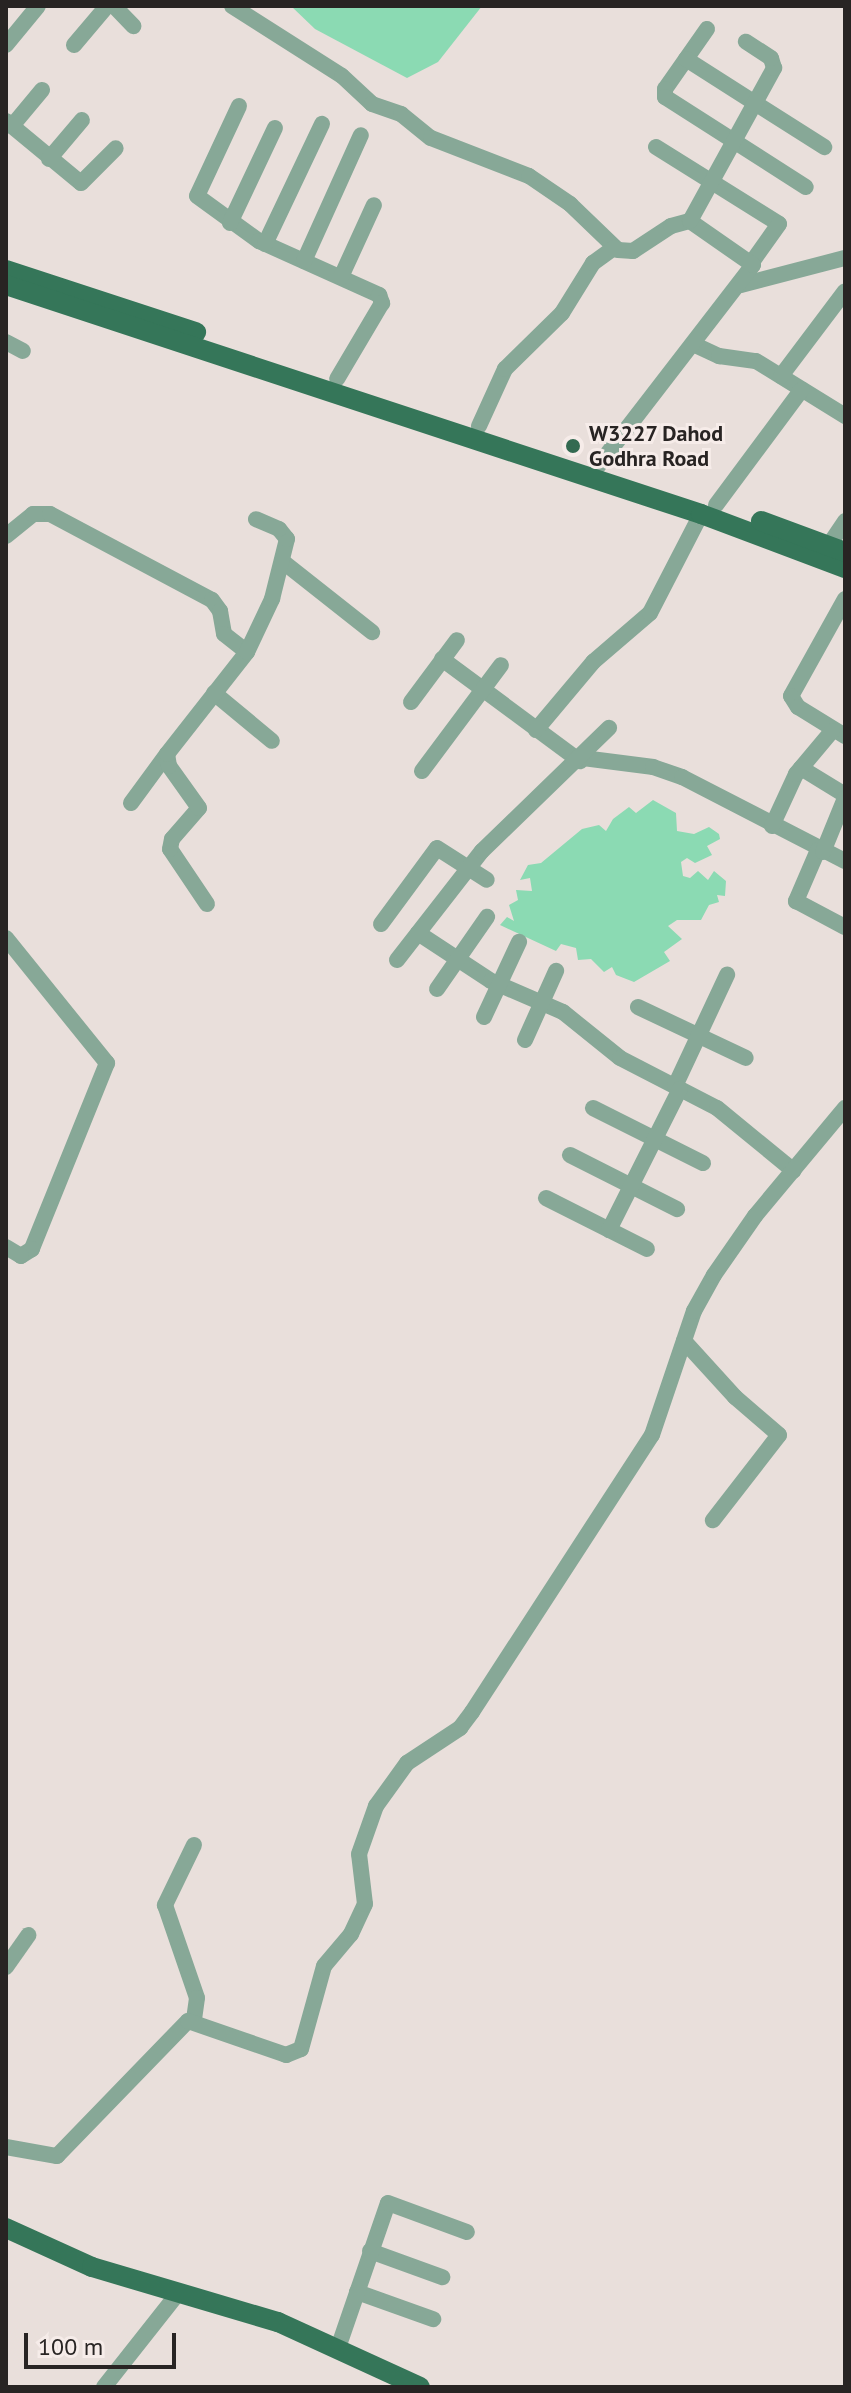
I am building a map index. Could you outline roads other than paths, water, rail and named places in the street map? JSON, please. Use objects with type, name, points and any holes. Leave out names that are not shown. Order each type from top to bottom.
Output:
[{"type":"main road","points":[[6,270],[598,466],[845,568]]},
{"type":"main road","points":[[6,285],[837,549]]},
{"type":"main road","points":[[6,2231],[97,2278],[175,2297],[281,2331],[401,2387]]},
{"type":"main road","points":[[6,2231],[92,2267],[222,2301],[338,2348],[420,2387]]},
{"type":"street","points":[[6,45],[39,6],[53,6]]},
{"type":"street","points":[[74,45],[107,6]]},
{"type":"street","points":[[114,6],[133,26]]},
{"type":"street","points":[[232,6],[342,76],[372,104],[401,114],[431,138],[529,176],[570,204],[614,248],[633,251],[671,226],[690,221],[733,142],[775,63],[746,42]]},
{"type":"street","points":[[707,29],[665,89],[665,97],[806,187]]},
{"type":"street","points":[[686,59],[824,147]]},
{"type":"street","points":[[42,90],[9,124],[49,159],[81,183],[116,148]]},
{"type":"street","points":[[239,106],[197,196],[230,223],[265,244],[379,295],[382,303],[337,379]]},
{"type":"street","points":[[49,159],[82,120]]},
{"type":"street","points":[[265,244],[322,124]]},
{"type":"street","points":[[230,223],[275,128]]},
{"type":"street","points":[[304,261],[361,135]]},
{"type":"street","points":[[598,466],[693,344],[708,320],[741,285],[752,262],[779,224],[656,147]]},
{"type":"street","points":[[341,277],[374,205]]},
{"type":"street","points":[[690,221],[752,262]]},
{"type":"street","points":[[479,426],[505,369],[562,313],[593,263],[614,248]]},
{"type":"street","points":[[741,285],[845,258]]},
{"type":"street","points":[[781,376],[845,291]]},
{"type":"street","points":[[6,342],[23,351]]},
{"type":"street","points":[[693,344],[719,356],[749,358],[845,416]]},
{"type":"street","points":[[536,730],[593,662],[650,613],[708,510],[802,389]]},
{"type":"street","points":[[10,528],[33,514],[50,514],[212,600],[220,611],[224,634],[247,652]]},
{"type":"street","points":[[131,803],[247,652],[272,599],[282,561],[284,533],[256,519]]},
{"type":"street","points":[[837,549],[845,521]]},
{"type":"street","points":[[282,561],[372,632]]},
{"type":"street","points":[[772,826],[801,768],[838,734],[791,696],[845,599]]},
{"type":"street","points":[[411,702],[457,640]]},
{"type":"street","points":[[442,659],[581,760],[670,772],[820,851],[845,861]]},
{"type":"street","points":[[422,771],[501,665]]},
{"type":"street","points":[[214,693],[272,741]]},
{"type":"street","points":[[397,960],[467,868],[581,760],[609,728]]},
{"type":"street","points":[[167,754],[169,766],[199,808],[172,839],[170,849],[207,904]]},
{"type":"street","points":[[801,768],[845,796],[796,901],[845,927]]},
{"type":"street","points":[[381,924],[437,848],[487,880]]},
{"type":"street","points":[[437,989],[487,917]]},
{"type":"street","points":[[418,933],[500,985],[570,1017],[620,1058],[717,1108],[794,1171]]},
{"type":"street","points":[[6,938],[107,1063],[32,1249],[21,1256],[6,1247]]},
{"type":"street","points":[[484,1017],[519,942]]},
{"type":"street","points":[[525,1040],[556,971]]},
{"type":"street","points":[[609,1230],[656,1137],[727,975]]},
{"type":"street","points":[[638,1007],[746,1058]]},
{"type":"street","points":[[593,1108],[703,1163]]},
{"type":"street","points":[[6,2147],[57,2156],[182,2025],[194,2020],[286,2055],[301,2049],[324,1966],[351,1934],[365,1904],[359,1854],[366,1823],[407,1763],[460,1728],[472,1712],[652,1435],[684,1341],[714,1275],[845,1108]]},
{"type":"street","points":[[570,1155],[677,1209]]},
{"type":"street","points":[[546,1198],[647,1249]]},
{"type":"street","points":[[684,1341],[735,1397],[779,1435],[713,1520]]},
{"type":"street","points":[[194,1845],[165,1905],[197,1998],[194,2020]]},
{"type":"street","points":[[6,1967],[12,1947],[28,1935]]},
{"type":"street","points":[[338,2348],[388,2203],[467,2232]]},
{"type":"street","points":[[370,2251],[442,2277]]},
{"type":"street","points":[[357,2292],[433,2319]]},
{"type":"street","points":[[104,2387],[175,2297]]},
{"type":"place","name":"W3227 Dahod Godhra Road","points":[[573,446]]}]
